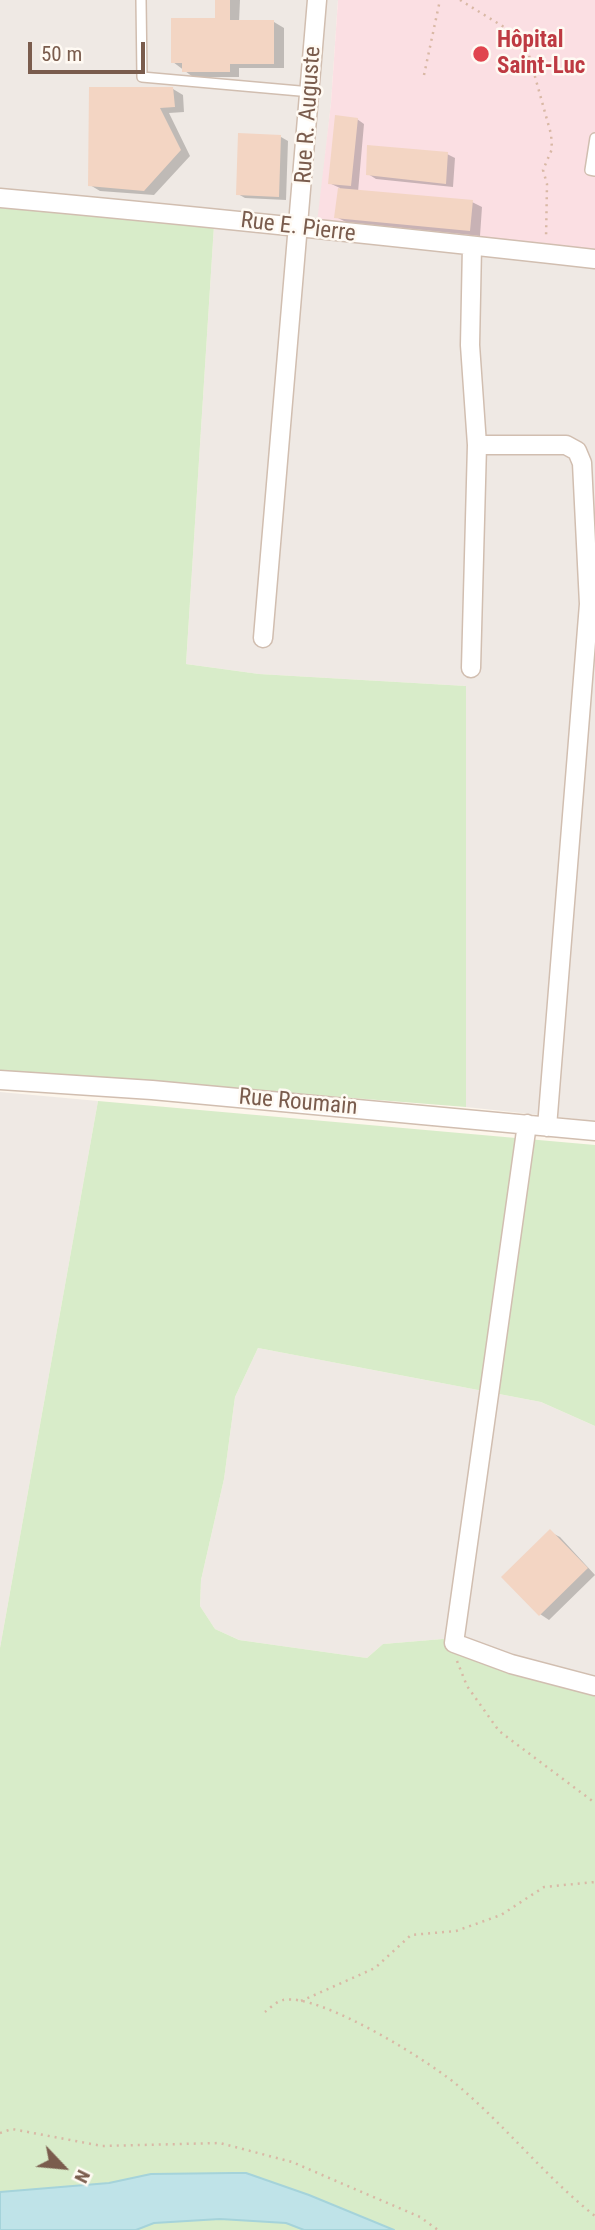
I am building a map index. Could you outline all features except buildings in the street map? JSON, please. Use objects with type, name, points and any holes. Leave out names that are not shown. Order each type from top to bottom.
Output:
[{"type":"street","name":"Rue R. Auguste","points":[[263,638],[300,230],[317,0]]},
{"type":"street","name":"Rue E. Pierre","points":[[0,198],[208,217],[300,230],[595,259]]},
{"type":"street","points":[[471,668],[477,445],[470,345],[472,247]]},
{"type":"street","points":[[477,445],[566,445],[577,451],[582,463],[589,604],[547,1127]]},
{"type":"street","name":"Rue Roumain","points":[[0,1080],[152,1090],[595,1131]]},
{"type":"street","points":[[527,1124],[454,1643],[511,1664],[595,1686]]},
{"type":"lane","points":[[141,0],[142,77],[311,92]]},
{"type":"lane","points":[[595,138],[590,170],[595,171]]},
{"type":"path","points":[[424,75],[440,0]]},
{"type":"path","points":[[460,0],[512,32],[527,48],[551,134],[552,149],[543,170],[547,184],[546,254]]},
{"type":"path","points":[[461,1646],[456,1664],[499,1731],[595,1803]]},
{"type":"path","points":[[301,2001],[375,1968],[411,1935],[456,1930],[501,1915],[544,1887],[595,1881]]},
{"type":"path","points":[[265,2012],[282,2000],[301,2001],[369,2028],[423,2060],[463,2089],[566,2193],[595,2216]]},
{"type":"path","points":[[0,2133],[12,2129],[115,2147],[220,2143],[292,2162],[420,2217],[438,2230]]},
{"type":"shaded area","points":[[0,0],[338,0],[331,103],[318,223],[595,250],[595,1121],[466,1107],[466,686],[259,674],[186,664],[214,225],[0,205]]},
{"type":"shaded area","points":[[338,0],[595,0],[595,250],[317,223],[331,103]]},
{"type":"shaded area","points":[[0,1092],[98,1101],[0,1648]]},
{"type":"shaded area","points":[[258,1348],[541,1402],[595,1426],[595,1676],[443,1639],[383,1644],[367,1658],[239,1640],[215,1629],[200,1606],[201,1580],[224,1479],[235,1397]]},
{"type":"green space","points":[[0,205],[214,225],[186,664],[259,674],[466,686],[466,1107],[0,1070]]},
{"type":"green space","points":[[98,1101],[595,1145],[595,1426],[541,1402],[258,1348],[235,1397],[224,1479],[201,1580],[200,1606],[215,1629],[239,1640],[367,1658],[383,1644],[443,1639],[595,1676],[595,2230],[394,2230],[246,2173],[151,2174],[109,2183],[0,2192],[0,1648]]},
{"type":"green space","points":[[220,2219],[286,2223],[304,2230],[136,2230],[154,2223]]},
{"type":"water","points":[[246,2173],[309,2195],[394,2230],[304,2230],[286,2223],[220,2219],[154,2223],[136,2230],[0,2230],[0,2192],[109,2183],[151,2174]]},
{"type":"place","name":"Hôpital Saint-Luc","points":[[481,54]]}]
